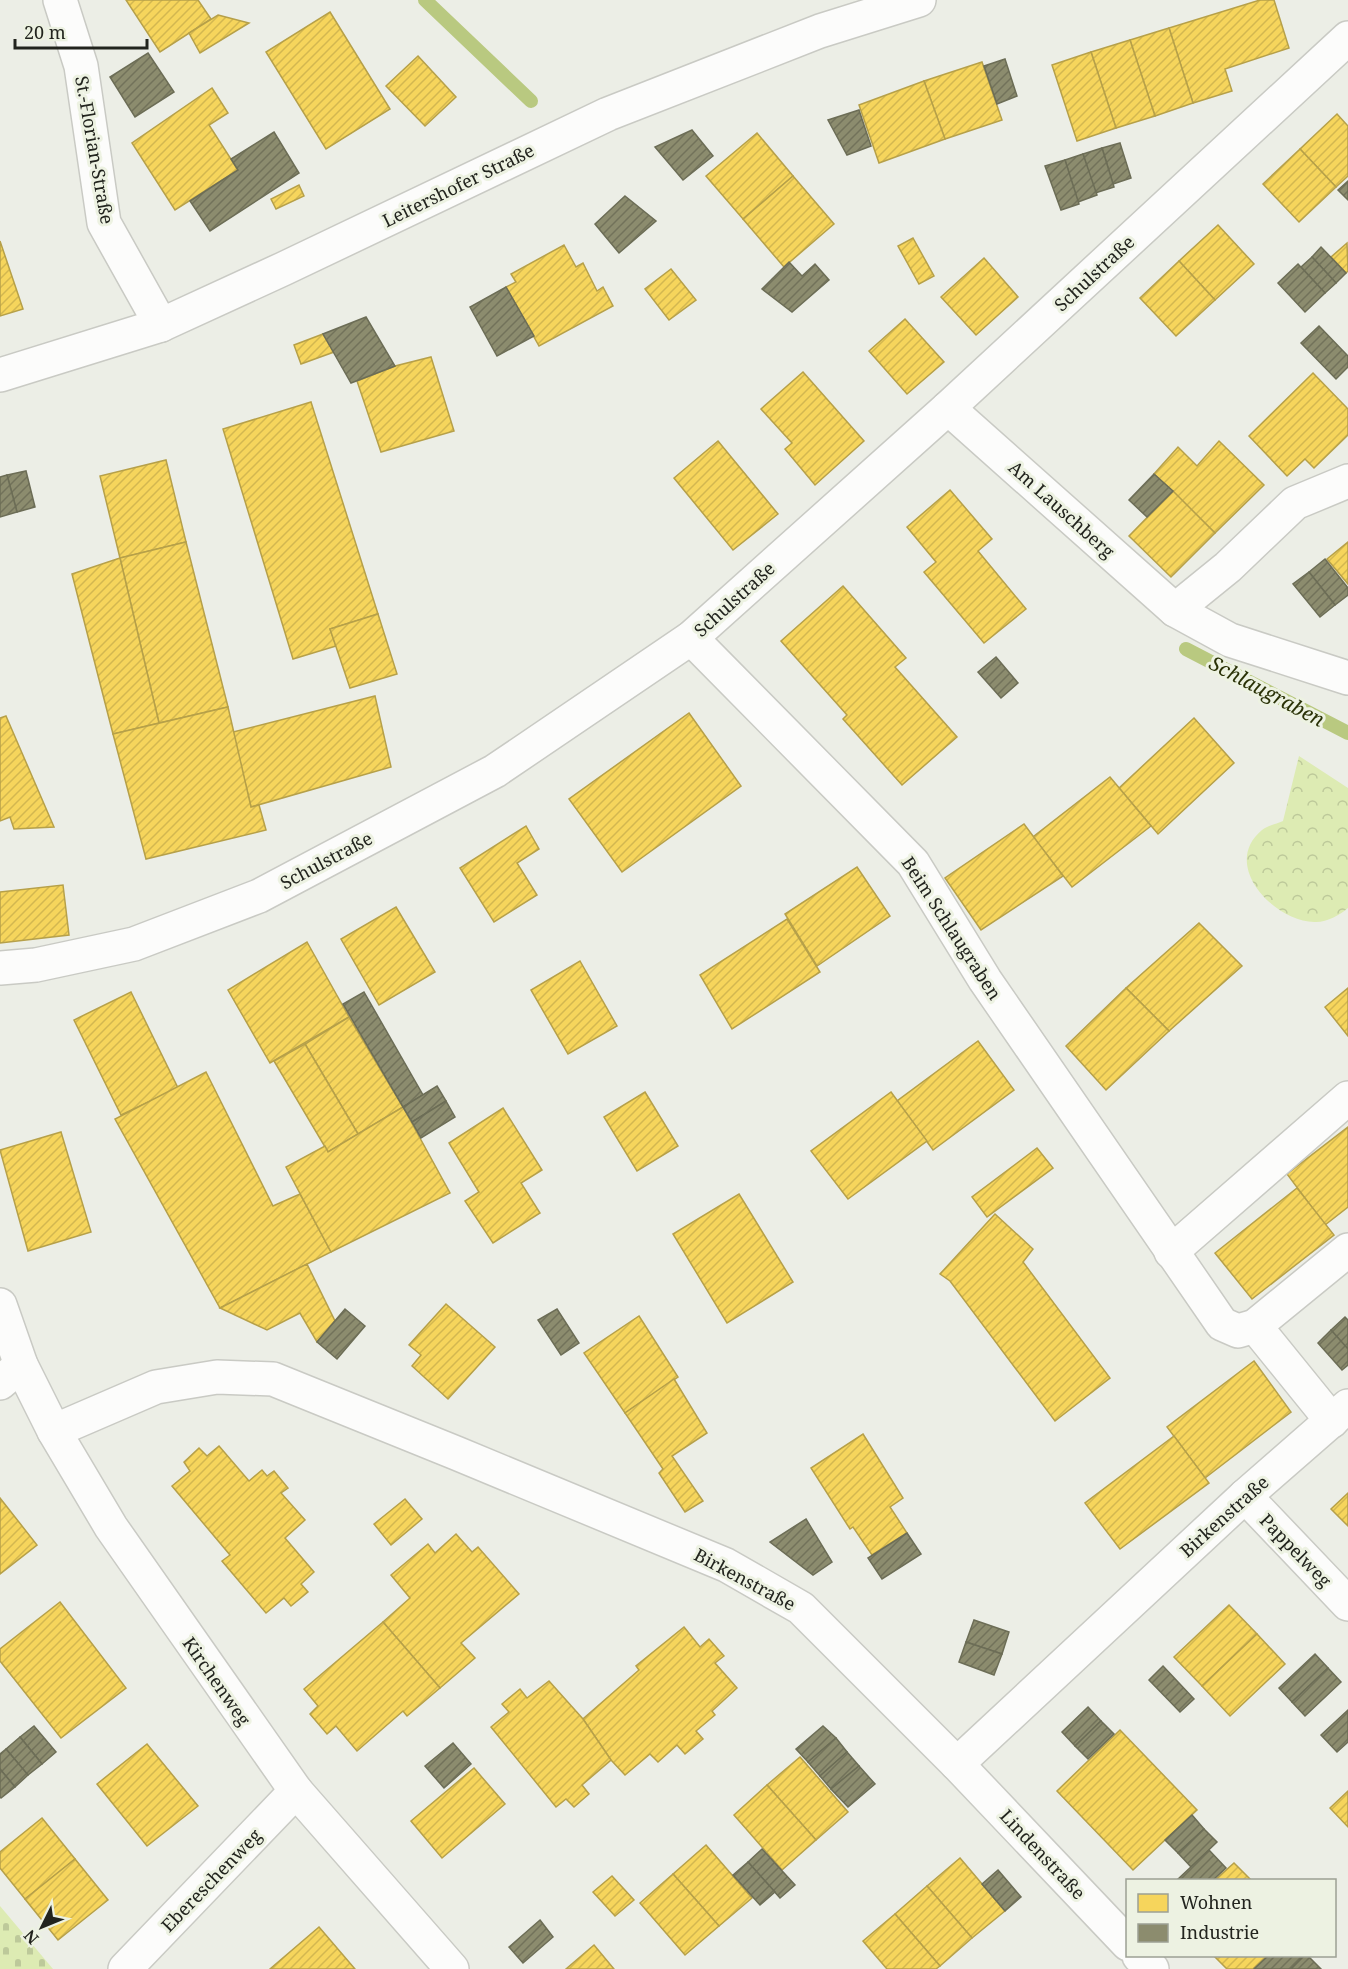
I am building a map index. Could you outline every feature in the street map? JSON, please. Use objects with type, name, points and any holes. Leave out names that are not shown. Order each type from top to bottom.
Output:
[{"type":"street","name":"St.-Florian-Straße","points":[[60,0],[81,66],[104,223],[161,325]]},
{"type":"street","name":"Leitershofer Straße","points":[[0,375],[161,325],[608,114],[820,31],[919,0]]},
{"type":"street","name":"Schulstraße","points":[[0,968],[36,965],[134,944],[259,896],[495,771],[691,638],[948,408],[1348,38]]},
{"type":"street","name":"Am Lauschberg","points":[[948,408],[1175,610],[1230,640],[1348,678]]},
{"type":"street","points":[[1175,610],[1228,567],[1295,503],[1348,481]]},
{"type":"street","name":"Beim Schlaugraben","points":[[691,638],[913,863],[985,980],[1222,1324],[1246,1329],[1340,1414]]},
{"type":"street","points":[[1171,1252],[1348,1098]]},
{"type":"street","points":[[1246,1329],[1348,1250]]},
{"type":"street","name":"Kirchenweg","points":[[0,1305],[11,1374],[54,1431],[111,1527],[296,1791],[452,1969]]},
{"type":"street","name":"Birkenstraße","points":[[54,1431],[156,1387],[217,1377],[273,1379],[726,1565],[801,1608],[957,1764],[1245,1496],[1340,1414]]},
{"type":"street","name":"Pappelweg","points":[[1245,1496],[1348,1604]]},
{"type":"street","name":"Lindenstraße","points":[[957,1764],[1126,1942]]},
{"type":"street","name":"Ebereschenweg","points":[[125,1969],[296,1791]]},
{"type":"street","points":[[1140,1957],[1152,1969]]},
{"type":"green space","points":[[1299,756],[1348,788],[1348,908],[1332,918],[1319,922],[1299,919],[1269,902],[1257,889],[1249,874],[1247,859],[1251,844],[1262,830],[1283,821]]},
{"type":"green space","points":[[0,1906],[53,1969],[0,1969]]},
{"type":"building: Wohnen","points":[[126,0],[198,0],[211,19],[160,52]]},
{"type":"building: Wohnen","points":[[1260,0],[1274,0],[1289,48],[1225,69],[1232,91],[1193,103],[1169,28]]},
{"type":"building: Wohnen","points":[[330,12],[390,109],[326,149],[266,52]]},
{"type":"building: Wohnen","points":[[218,15],[249,23],[200,53],[189,33]]},
{"type":"building: Wohnen","points":[[1169,28],[1193,103],[1155,116],[1130,40]]},
{"type":"building: Wohnen","points":[[1130,40],[1155,116],[1116,128],[1091,52]]},
{"type":"building: Wohnen","points":[[1091,52],[1116,128],[1077,141],[1052,65]]},
{"type":"building: Wohnen","points":[[418,56],[456,97],[425,126],[386,86]]},
{"type":"building: Wohnen","points":[[982,62],[1002,120],[945,139],[924,81]]},
{"type":"building: Wohnen","points":[[924,81],[945,139],[879,163],[859,105]]},
{"type":"building: Wohnen","points":[[212,88],[228,113],[209,125],[238,170],[175,210],[132,143]]},
{"type":"building: Wohnen","points":[[1337,114],[1348,126],[1348,176],[1336,187],[1300,149]]},
{"type":"building: Wohnen","points":[[757,133],[793,176],[743,219],[706,176]]},
{"type":"building: Wohnen","points":[[1300,149],[1336,187],[1299,222],[1263,184]]},
{"type":"building: Wohnen","points":[[793,176],[834,224],[784,267],[743,219]]},
{"type":"building: Wohnen","points":[[299,185],[304,196],[276,209],[271,199]]},
{"type":"building: Wohnen","points":[[1218,225],[1254,264],[1215,300],[1179,261]]},
{"type":"building: Wohnen","points":[[913,238],[934,276],[919,284],[898,246]]},
{"type":"building: Wohnen","points":[[0,241],[23,309],[0,316]]},
{"type":"building: Wohnen","points":[[1347,243],[1348,271],[1346,273],[1331,257]]},
{"type":"building: Wohnen","points":[[564,245],[576,267],[583,263],[597,291],[603,287],[613,306],[539,346],[506,287],[516,282],[511,274]]},
{"type":"building: Wohnen","points":[[984,258],[1018,297],[976,335],[941,297]]},
{"type":"building: Wohnen","points":[[1179,261],[1215,300],[1176,336],[1140,298]]},
{"type":"building: Wohnen","points":[[671,269],[696,300],[669,320],[645,289]]},
{"type":"building: Wohnen","points":[[905,319],[944,362],[907,394],[869,351]]},
{"type":"building: Wohnen","points":[[323,334],[334,352],[301,364],[294,345]]},
{"type":"building: Wohnen","points":[[431,357],[454,431],[381,452],[357,381],[395,366]]},
{"type":"building: Wohnen","points":[[803,372],[864,441],[815,485],[785,449],[792,443],[761,409]]},
{"type":"building: Wohnen","points":[[1313,373],[1348,409],[1348,435],[1314,468],[1305,459],[1287,476],[1249,436]]},
{"type":"building: Wohnen","points":[[311,402],[378,614],[330,629],[336,646],[293,659],[223,429]]},
{"type":"building: Wohnen","points":[[718,441],[778,514],[733,550],[674,478]]},
{"type":"building: Wohnen","points":[[1219,441],[1264,485],[1215,533],[1154,474],[1178,447],[1197,466]]},
{"type":"building: Wohnen","points":[[166,460],[186,542],[120,558],[100,476]]},
{"type":"building: Wohnen","points":[[950,490],[992,539],[978,551],[1026,609],[984,643],[924,572],[936,562],[907,527]]},
{"type":"building: Wohnen","points":[[1173,491],[1215,533],[1171,577],[1129,536]]},
{"type":"building: Wohnen","points":[[186,542],[228,707],[159,723],[120,558]]},
{"type":"building: Wohnen","points":[[1348,542],[1348,584],[1327,559]]},
{"type":"building: Wohnen","points":[[120,558],[159,723],[113,734],[72,574]]},
{"type":"building: Wohnen","points":[[843,586],[906,658],[895,667],[957,737],[902,785],[843,719],[847,715],[781,641]]},
{"type":"building: Wohnen","points":[[378,614],[397,674],[350,688],[330,629]]},
{"type":"building: Wohnen","points":[[375,696],[391,767],[251,807],[233,732]]},
{"type":"building: Wohnen","points":[[228,707],[251,807],[259,805],[266,830],[146,859],[113,734]]},
{"type":"building: Wohnen","points":[[689,713],[741,786],[622,872],[569,799]]},
{"type":"building: Wohnen","points":[[6,716],[54,827],[14,829],[10,817],[0,821],[0,718]]},
{"type":"building: Wohnen","points":[[1194,718],[1234,763],[1158,834],[1119,788]]},
{"type":"building: Wohnen","points":[[1110,777],[1151,826],[1072,887],[1033,837]]},
{"type":"building: Wohnen","points":[[1024,824],[1063,876],[981,930],[945,878]]},
{"type":"building: Wohnen","points":[[526,826],[539,849],[517,863],[537,895],[494,922],[460,868]]},
{"type":"building: Wohnen","points":[[857,867],[890,916],[817,966],[785,914]]},
{"type":"building: Wohnen","points":[[63,885],[69,935],[0,943],[0,892]]},
{"type":"building: Wohnen","points":[[396,907],[435,972],[379,1005],[341,939]]},
{"type":"building: Wohnen","points":[[787,919],[820,972],[732,1029],[700,975]]},
{"type":"building: Wohnen","points":[[1199,923],[1242,966],[1169,1031],[1126,988]]},
{"type":"building: Wohnen","points":[[307,942],[349,1017],[270,1063],[228,990]]},
{"type":"building: Wohnen","points":[[580,961],[617,1026],[568,1054],[531,990]]},
{"type":"building: Wohnen","points":[[1126,988],[1169,1031],[1106,1090],[1066,1046]]},
{"type":"building: Wohnen","points":[[1348,988],[1348,1036],[1325,1007]]},
{"type":"building: Wohnen","points":[[131,992],[178,1088],[121,1115],[74,1020]]},
{"type":"building: Wohnen","points":[[349,1017],[403,1107],[358,1134],[305,1044]]},
{"type":"building: Wohnen","points":[[978,1041],[1014,1090],[933,1150],[897,1101]]},
{"type":"building: Wohnen","points":[[305,1044],[358,1134],[328,1152],[274,1061]]},
{"type":"building: Wohnen","points":[[206,1072],[273,1206],[300,1194],[331,1252],[220,1308],[115,1119]]},
{"type":"building: Wohnen","points":[[645,1092],[678,1146],[637,1171],[604,1117]]},
{"type":"building: Wohnen","points":[[891,1092],[927,1141],[848,1199],[811,1151]]},
{"type":"building: Wohnen","points":[[403,1107],[450,1193],[331,1252],[286,1167],[325,1146],[328,1152]]},
{"type":"building: Wohnen","points":[[503,1108],[542,1170],[521,1183],[540,1213],[493,1243],[465,1201],[479,1192],[449,1143]]},
{"type":"building: Wohnen","points":[[1348,1127],[1348,1207],[1325,1225],[1287,1174]]},
{"type":"building: Wohnen","points":[[61,1132],[91,1232],[28,1251],[0,1150]]},
{"type":"building: Wohnen","points":[[1037,1148],[1053,1168],[987,1217],[972,1197]]},
{"type":"building: Wohnen","points":[[1297,1188],[1334,1235],[1252,1299],[1215,1253]]},
{"type":"building: Wohnen","points":[[739,1194],[793,1282],[727,1323],[673,1234]]},
{"type":"building: Wohnen","points":[[995,1214],[1033,1249],[1023,1262],[1110,1378],[1055,1421],[950,1281],[940,1274]]},
{"type":"building: Wohnen","points":[[307,1264],[335,1321],[317,1342],[300,1313],[267,1330],[220,1308]]},
{"type":"building: Wohnen","points":[[446,1304],[495,1347],[448,1399],[412,1366],[421,1355],[409,1345]]},
{"type":"building: Wohnen","points":[[639,1316],[678,1377],[625,1413],[584,1353]]},
{"type":"building: Wohnen","points":[[1254,1361],[1291,1412],[1205,1478],[1167,1427]]},
{"type":"building: Wohnen","points":[[674,1379],[707,1433],[672,1456],[703,1501],[685,1512],[659,1473],[663,1469],[625,1413]]},
{"type":"building: Wohnen","points":[[863,1434],[903,1498],[890,1507],[907,1533],[872,1555],[853,1527],[850,1529],[811,1468]]},
{"type":"building: Wohnen","points":[[1174,1436],[1209,1483],[1120,1549],[1085,1503]]},
{"type":"building: Wohnen","points":[[219,1446],[249,1481],[262,1470],[267,1476],[274,1471],[288,1488],[281,1493],[305,1520],[285,1538],[314,1572],[301,1584],[308,1592],[291,1606],[284,1598],[266,1613],[222,1561],[230,1555],[172,1486],[190,1471],[184,1462],[199,1448],[207,1456]]},
{"type":"building: Wohnen","points":[[1348,1493],[1348,1526],[1331,1509]]},
{"type":"building: Wohnen","points":[[0,1498],[37,1545],[0,1574]]},
{"type":"building: Wohnen","points":[[405,1499],[422,1519],[391,1545],[374,1524]]},
{"type":"building: Wohnen","points":[[456,1534],[472,1552],[478,1547],[519,1594],[461,1643],[475,1658],[440,1688],[383,1622],[410,1598],[391,1575],[428,1544],[435,1553]]},
{"type":"building: Wohnen","points":[[60,1602],[126,1688],[61,1738],[0,1661],[0,1649]]},
{"type":"building: Wohnen","points":[[1229,1605],[1257,1634],[1202,1686],[1174,1657]]},
{"type":"building: Wohnen","points":[[383,1622],[440,1688],[407,1716],[403,1711],[357,1751],[336,1726],[327,1734],[310,1714],[318,1706],[304,1689]]},
{"type":"building: Wohnen","points":[[684,1627],[700,1647],[709,1639],[724,1656],[715,1663],[737,1688],[712,1711],[715,1715],[696,1731],[703,1739],[685,1754],[677,1745],[658,1762],[650,1754],[625,1775],[611,1760],[583,1719],[639,1670],[636,1666]]},
{"type":"building: Wohnen","points":[[1257,1634],[1285,1664],[1230,1716],[1202,1686]]},
{"type":"building: Wohnen","points":[[549,1681],[583,1719],[611,1760],[582,1785],[589,1794],[574,1807],[566,1799],[556,1807],[491,1727],[509,1712],[502,1704],[520,1689],[527,1698]]},
{"type":"building: Wohnen","points":[[1120,1730],[1197,1810],[1133,1870],[1057,1791]]},
{"type":"building: Wohnen","points":[[147,1744],[198,1806],[147,1846],[97,1784]]},
{"type":"building: Wohnen","points":[[800,1757],[848,1812],[816,1840],[767,1785]]},
{"type":"building: Wohnen","points":[[474,1768],[505,1804],[442,1858],[411,1821]]},
{"type":"building: Wohnen","points":[[767,1785],[816,1840],[782,1870],[734,1815]]},
{"type":"building: Wohnen","points":[[1348,1791],[1348,1827],[1330,1808]]},
{"type":"building: Wohnen","points":[[42,1818],[75,1859],[25,1899],[0,1868],[0,1852]]},
{"type":"building: Wohnen","points":[[706,1845],[752,1898],[719,1926],[673,1874]]},
{"type":"building: Wohnen","points":[[960,1858],[1005,1911],[972,1938],[927,1886]]},
{"type":"building: Wohnen","points":[[75,1859],[108,1900],[58,1940],[25,1899]]},
{"type":"building: Wohnen","points":[[1234,1863],[1250,1879],[1216,1879]]},
{"type":"building: Wohnen","points":[[673,1874],[719,1926],[685,1955],[640,1903]]},
{"type":"building: Wohnen","points":[[612,1876],[634,1900],[615,1916],[593,1892]]},
{"type":"building: Wohnen","points":[[927,1886],[972,1938],[940,1966],[895,1914]]},
{"type":"building: Wohnen","points":[[895,1914],[940,1966],[936,1969],[887,1969],[863,1941]]},
{"type":"building: Wohnen","points":[[319,1927],[355,1969],[270,1969]]},
{"type":"building: Wohnen","points":[[594,1945],[614,1969],[566,1969]]},
{"type":"building: Wohnen","points":[[1215,1957],[1266,1957],[1253,1969],[1227,1969]]},
{"type":"building: Industrie","points":[[148,53],[174,92],[135,117],[110,77]]},
{"type":"building: Industrie","points":[[1005,59],[1017,96],[997,104],[984,66]]},
{"type":"building: Industrie","points":[[859,110],[871,146],[847,155],[828,120]]},
{"type":"building: Industrie","points":[[692,130],[713,156],[683,180],[655,147]]},
{"type":"building: Industrie","points":[[274,132],[299,173],[210,231],[190,201],[238,170],[231,159]]},
{"type":"building: Industrie","points":[[1120,143],[1131,178],[1113,184],[1102,148]]},
{"type":"building: Industrie","points":[[1102,148],[1114,187],[1095,193],[1083,154]]},
{"type":"building: Industrie","points":[[1083,154],[1097,195],[1078,202],[1065,160]]},
{"type":"building: Industrie","points":[[1065,160],[1079,204],[1061,210],[1045,166]]},
{"type":"building: Industrie","points":[[1348,181],[1348,200],[1338,190]]},
{"type":"building: Industrie","points":[[625,196],[656,221],[619,253],[595,224]]},
{"type":"building: Industrie","points":[[1321,247],[1346,273],[1336,283],[1312,257]]},
{"type":"building: Industrie","points":[[1312,257],[1336,283],[1325,293],[1301,267]]},
{"type":"building: Industrie","points":[[789,262],[802,276],[815,264],[829,280],[792,312],[762,289]]},
{"type":"building: Industrie","points":[[1298,264],[1325,293],[1305,312],[1278,283]]},
{"type":"building: Industrie","points":[[506,287],[534,336],[497,356],[470,307]]},
{"type":"building: Industrie","points":[[366,317],[395,366],[351,383],[323,334]]},
{"type":"building: Industrie","points":[[1319,326],[1348,356],[1348,367],[1336,379],[1301,343]]},
{"type":"building: Industrie","points":[[26,471],[35,507],[17,512],[7,475]]},
{"type":"building: Industrie","points":[[1154,474],[1173,491],[1147,517],[1129,500]]},
{"type":"building: Industrie","points":[[7,475],[17,512],[0,517],[0,477]]},
{"type":"building: Industrie","points":[[1325,559],[1348,588],[1348,595],[1335,605],[1309,572]]},
{"type":"building: Industrie","points":[[1309,572],[1335,605],[1320,617],[1293,584]]},
{"type":"building: Industrie","points":[[996,657],[1018,683],[1001,698],[978,672]]},
{"type":"building: Industrie","points":[[364,992],[423,1095],[403,1107],[343,1004]]},
{"type":"building: Industrie","points":[[437,1086],[446,1101],[412,1122],[403,1107]]},
{"type":"building: Industrie","points":[[446,1101],[455,1117],[421,1138],[412,1122]]},
{"type":"building: Industrie","points":[[345,1309],[365,1326],[337,1359],[317,1342]]},
{"type":"building: Industrie","points":[[557,1309],[579,1343],[561,1355],[538,1320]]},
{"type":"building: Industrie","points":[[1345,1317],[1348,1320],[1348,1349],[1331,1330]]},
{"type":"building: Industrie","points":[[1331,1330],[1348,1349],[1348,1365],[1342,1370],[1318,1343]]},
{"type":"building: Industrie","points":[[806,1519],[832,1562],[813,1575],[770,1542]]},
{"type":"building: Industrie","points":[[907,1533],[921,1554],[882,1579],[868,1558]]},
{"type":"building: Industrie","points":[[974,1620],[1009,1632],[1002,1654],[966,1642]]},
{"type":"building: Industrie","points":[[966,1642],[1002,1654],[994,1675],[959,1662]]},
{"type":"building: Industrie","points":[[1315,1654],[1328,1668],[1292,1702],[1279,1688]]},
{"type":"building: Industrie","points":[[1163,1666],[1194,1699],[1180,1712],[1149,1680]]},
{"type":"building: Industrie","points":[[1328,1668],[1341,1682],[1305,1716],[1292,1702]]},
{"type":"building: Industrie","points":[[1088,1707],[1101,1721],[1075,1746],[1062,1732]]},
{"type":"building: Industrie","points":[[1348,1710],[1348,1742],[1337,1752],[1321,1735]]},
{"type":"building: Industrie","points":[[1101,1721],[1114,1734],[1088,1759],[1075,1746]]},
{"type":"building: Industrie","points":[[34,1726],[56,1752],[42,1764],[20,1737]]},
{"type":"building: Industrie","points":[[823,1726],[836,1738],[808,1762],[796,1749]]},
{"type":"building: Industrie","points":[[20,1737],[42,1764],[28,1775],[6,1749]]},
{"type":"building: Industrie","points":[[836,1738],[847,1752],[820,1776],[808,1762]]},
{"type":"building: Industrie","points":[[453,1743],[471,1764],[444,1788],[425,1766]]},
{"type":"building: Industrie","points":[[6,1749],[28,1775],[15,1787],[0,1769],[0,1754]]},
{"type":"building: Industrie","points":[[847,1752],[859,1766],[831,1789],[820,1776]]},
{"type":"building: Industrie","points":[[859,1766],[875,1784],[848,1807],[831,1789]]},
{"type":"building: Industrie","points":[[0,1769],[15,1787],[1,1798],[0,1797]]},
{"type":"building: Industrie","points":[[1192,1815],[1204,1829],[1178,1853],[1165,1840]]},
{"type":"building: Industrie","points":[[1204,1829],[1217,1842],[1191,1867],[1178,1853]]},
{"type":"building: Industrie","points":[[762,1849],[795,1885],[780,1898],[748,1862]]},
{"type":"building: Industrie","points":[[1209,1850],[1226,1868],[1214,1879],[1178,1879]]},
{"type":"building: Industrie","points":[[748,1862],[775,1892],[760,1905],[733,1875]]},
{"type":"building: Industrie","points":[[998,1870],[1021,1897],[1005,1911],[982,1884]]},
{"type":"building: Industrie","points":[[540,1920],[553,1937],[523,1963],[509,1947]]},
{"type":"building: Industrie","points":[[1267,1957],[1303,1957],[1291,1969],[1254,1969]]},
{"type":"building: Industrie","points":[[1303,1957],[1309,1957],[1321,1969],[1291,1969]]},
{"type":"waterway","name":"Schlaugraben","points":[[425,0],[531,101]]},
{"type":"waterway","name":"Schlaugraben","points":[[1186,649],[1348,733]]}]
